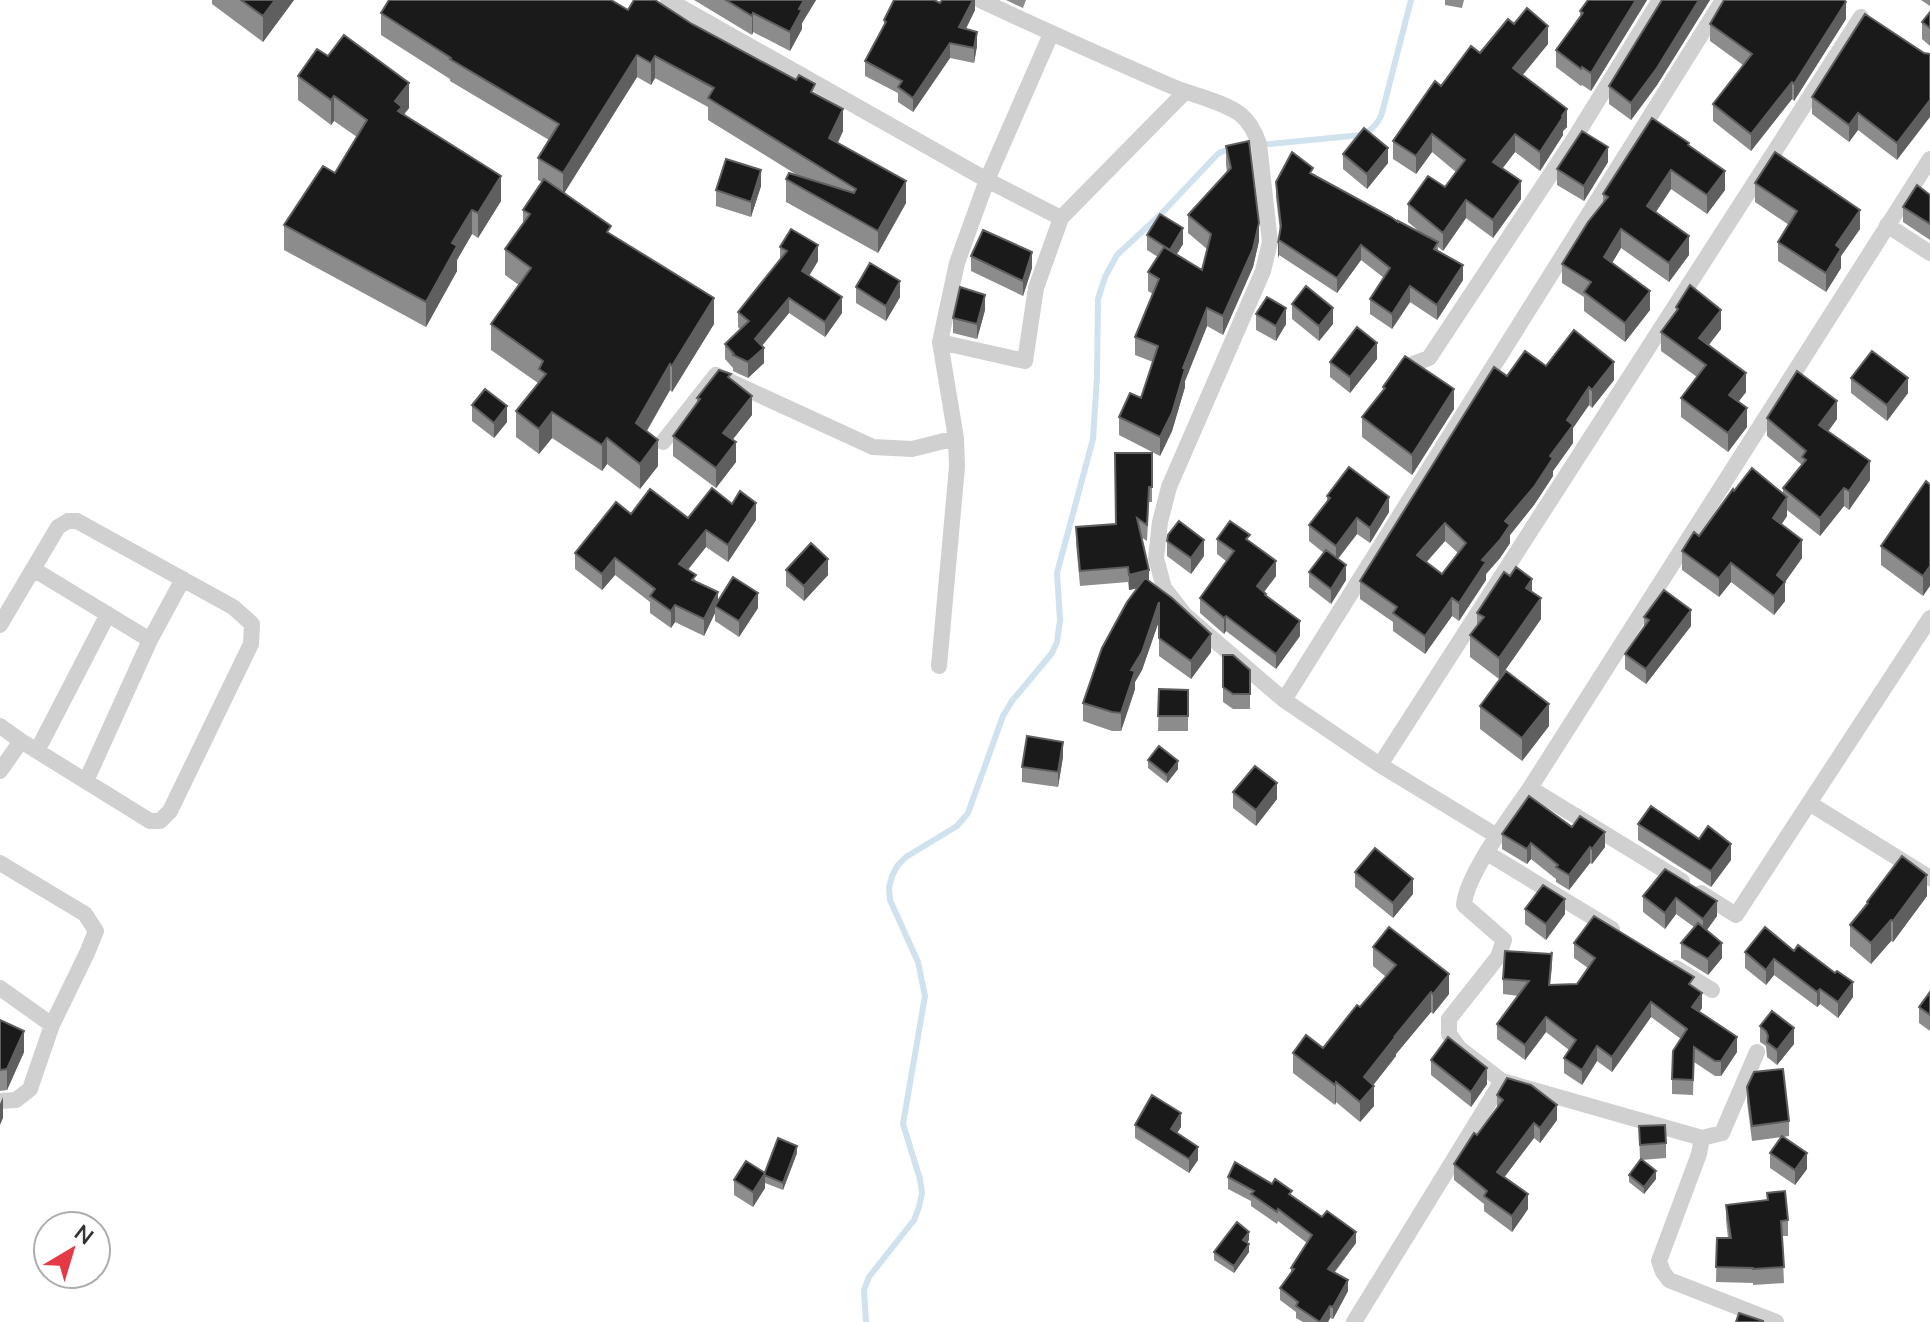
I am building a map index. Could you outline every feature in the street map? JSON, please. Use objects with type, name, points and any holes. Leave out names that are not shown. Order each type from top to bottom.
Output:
[{"type":"street","points":[[668,0],[987,180],[1061,218]]},
{"type":"street","points":[[980,0],[1051,34],[1231,109],[1242,115],[1256,133],[1270,242],[1263,271],[1169,487],[1160,522],[1156,558],[1164,588],[1184,614],[1284,700],[1380,765],[1497,836]]},
{"type":"street","points":[[1413,364],[1429,358],[1574,139],[1660,0]]},
{"type":"street","points":[[1284,700],[1723,0]]},
{"type":"street","points":[[1380,765],[1861,17]]},
{"type":"street","points":[[939,666],[956,486],[956,438],[940,342],[957,263],[987,180],[1051,34]]},
{"type":"street","points":[[940,342],[1025,361],[1036,288],[1061,218],[1185,92]]},
{"type":"street","points":[[1757,1052],[1722,1133],[1702,1138],[1502,1081],[1459,1048],[1449,1034],[1449,1019],[1498,957],[1504,940],[1464,905],[1465,894],[1497,836],[1930,159]]},
{"type":"street","points":[[1887,225],[1930,253]]},
{"type":"street","points":[[663,442],[716,375],[873,447],[912,449],[956,438]]},
{"type":"street","points":[[0,625],[58,527],[68,521],[77,521],[183,579],[233,607],[252,624],[251,644],[170,811],[160,821],[150,821],[0,726]]},
{"type":"street","points":[[33,569],[150,640]]},
{"type":"street","points":[[86,781],[150,640],[183,579]]},
{"type":"street","points":[[37,751],[108,614]]},
{"type":"street","points":[[1530,788],[1736,915],[1930,618]]},
{"type":"street","points":[[0,771],[21,741]]},
{"type":"street","points":[[1809,803],[1930,878]]},
{"type":"street","points":[[1487,853],[1619,934]]},
{"type":"street","points":[[0,863],[85,914],[96,931],[52,1025],[30,1089],[16,1100],[0,1101]]},
{"type":"street","points":[[1659,958],[1712,990]]},
{"type":"street","points":[[0,988],[52,1025]]},
{"type":"street","points":[[1354,1322],[1502,1081]]},
{"type":"street","points":[[1702,1138],[1699,1154],[1659,1261],[1663,1272],[1669,1280],[1776,1322]]},
{"type":"building","points":[[241,0],[275,0],[263,16]]},
{"type":"building","points":[[389,0],[611,0],[628,10],[634,0],[655,0],[692,24],[796,80],[799,75],[815,84],[811,92],[843,109],[829,138],[906,181],[878,231],[786,179],[789,173],[854,193],[856,189],[708,98],[714,88],[655,56],[651,63],[637,55],[563,173],[538,158],[559,124],[450,59],[381,13]]},
{"type":"building","points":[[726,0],[804,0],[790,32],[753,13],[752,16]]},
{"type":"building","points":[[894,0],[934,0],[940,3],[942,0],[973,0],[959,27],[977,32],[974,48],[950,43],[913,98],[898,87],[902,81],[865,61]]},
{"type":"building","points":[[1588,0],[1636,0],[1591,73],[1556,50],[1583,13],[1580,11]]},
{"type":"building","points":[[1662,0],[1699,0],[1657,68],[1631,103],[1609,86]]},
{"type":"building","points":[[1724,0],[1846,2],[1794,84],[1792,82],[1751,134],[1713,104],[1752,54],[1710,24]]},
{"type":"building","points":[[1527,8],[1548,26],[1513,68],[1567,109],[1540,152],[1515,134],[1493,162],[1521,181],[1493,220],[1466,200],[1443,233],[1408,204],[1428,176],[1445,187],[1465,160],[1432,134],[1416,156],[1393,141],[1435,81],[1441,86],[1471,46],[1480,53],[1508,19],[1514,24]]},
{"type":"building","points":[[1930,12],[1930,28],[1922,22]]},
{"type":"building","points":[[1865,14],[1930,54],[1930,100],[1897,143],[1858,113],[1849,125],[1812,97]]},
{"type":"building","points":[[344,35],[409,83],[395,101],[402,107],[398,111],[501,176],[478,213],[472,210],[452,243],[457,246],[426,302],[284,225],[323,166],[335,173],[367,120],[334,96],[331,100],[298,76],[317,49],[328,56]]},
{"type":"building","points":[[1652,118],[1725,171],[1707,195],[1671,170],[1647,206],[1689,236],[1669,263],[1621,229],[1604,257],[1650,291],[1625,323],[1584,292],[1591,282],[1562,264],[1608,197],[1603,194]]},
{"type":"building","points":[[1364,128],[1388,148],[1367,174],[1343,154]]},
{"type":"building","points":[[1582,131],[1608,147],[1584,186],[1557,169]]},
{"type":"building","points":[[1249,141],[1259,223],[1253,249],[1223,316],[1207,308],[1183,368],[1172,413],[1160,437],[1119,417],[1130,393],[1141,398],[1158,346],[1135,337],[1159,279],[1148,272],[1164,247],[1202,270],[1211,234],[1188,215],[1231,168],[1226,146]]},
{"type":"building","points":[[1292,152],[1313,168],[1310,173],[1438,242],[1434,249],[1463,265],[1437,305],[1410,286],[1392,314],[1370,299],[1390,268],[1361,245],[1337,278],[1279,240],[1278,243],[1281,226],[1276,182]]},
{"type":"building","points":[[1775,152],[1860,210],[1836,245],[1841,249],[1826,273],[1778,242],[1797,211],[1755,183]]},
{"type":"building","points":[[726,159],[761,170],[751,202],[716,190]]},
{"type":"building","points":[[544,179],[611,226],[607,232],[714,298],[636,423],[658,440],[640,464],[607,438],[602,445],[552,412],[539,429],[516,411],[546,374],[539,369],[543,361],[491,324],[531,268],[505,249],[530,214],[523,210]]},
{"type":"building","points":[[1917,185],[1930,195],[1930,224],[1903,207]]},
{"type":"building","points":[[1160,214],[1183,228],[1170,250],[1147,235]]},
{"type":"building","points":[[791,229],[818,245],[802,271],[842,297],[825,322],[789,298],[755,339],[764,348],[748,362],[733,355],[725,344],[749,321],[738,312],[787,251],[780,247]]},
{"type":"building","points":[[983,230],[1032,252],[1023,281],[971,256]]},
{"type":"building","points":[[870,263],[900,281],[886,306],[856,287]]},
{"type":"building","points":[[1690,285],[1721,310],[1699,338],[1746,373],[1729,395],[1747,408],[1728,433],[1681,398],[1706,365],[1661,332]]},
{"type":"building","points":[[1306,286],[1333,308],[1319,326],[1292,304]]},
{"type":"building","points":[[960,287],[985,295],[977,324],[953,318]]},
{"type":"building","points":[[1267,297],[1286,308],[1276,326],[1256,314]]},
{"type":"building","points":[[1357,327],[1377,343],[1350,377],[1330,362]]},
{"type":"building","points":[[1574,330],[1614,362],[1592,390],[1589,387],[1567,420],[1573,425],[1550,456],[1553,458],[1534,487],[1505,521],[1510,525],[1482,560],[1486,562],[1459,603],[1452,598],[1425,636],[1393,613],[1397,607],[1360,581],[1494,367],[1507,376],[1525,351],[1546,366]],"holes":[[[1445,523],[1466,543],[1442,574],[1417,555]]]},
{"type":"building","points":[[1872,351],[1908,378],[1887,405],[1851,378]]},
{"type":"building","points":[[1405,356],[1454,389],[1412,455],[1362,417]]},
{"type":"building","points":[[719,370],[731,374],[728,377],[752,396],[723,433],[736,442],[716,468],[673,436]]},
{"type":"building","points":[[1797,371],[1837,401],[1819,425],[1870,461],[1849,491],[1844,488],[1820,518],[1783,488],[1806,460],[1802,457],[1806,451],[1767,418]]},
{"type":"building","points":[[485,389],[507,406],[494,423],[472,405]]},
{"type":"building","points":[[1115,453],[1152,453],[1147,525],[1137,518],[1149,570],[1129,575],[1128,567],[1080,571],[1076,527],[1116,524]]},
{"type":"building","points":[[1349,467],[1389,497],[1370,528],[1357,518],[1336,546],[1309,525]]},
{"type":"building","points":[[1752,468],[1787,497],[1773,518],[1802,540],[1777,575],[1785,582],[1774,596],[1731,563],[1719,578],[1682,551],[1694,532],[1699,536]]},
{"type":"building","points":[[1926,481],[1930,485],[1930,566],[1923,576],[1881,546]]},
{"type":"building","points":[[712,488],[732,504],[740,491],[756,503],[728,545],[706,530],[679,564],[696,575],[692,580],[718,592],[704,619],[675,605],[671,611],[650,596],[655,589],[615,558],[602,574],[575,553],[616,502],[631,514],[650,489],[688,518]]},
{"type":"building","points":[[1179,521],[1204,540],[1191,558],[1167,541]]},
{"type":"building","points":[[1230,521],[1250,535],[1246,539],[1276,561],[1257,586],[1300,621],[1276,654],[1200,598],[1234,551],[1217,539]]},
{"type":"building","points":[[811,543],[828,559],[804,586],[786,570]]},
{"type":"building","points":[[1326,550],[1346,565],[1331,589],[1309,572]]},
{"type":"building","points":[[1516,567],[1532,579],[1526,588],[1541,598],[1499,658],[1470,635],[1484,617],[1477,613],[1504,572],[1510,576]]},
{"type":"building","points":[[733,577],[758,593],[739,621],[715,606]]},
{"type":"building","points":[[1145,578],[1211,634],[1191,661],[1159,638],[1159,602],[1142,652],[1131,670],[1135,671],[1121,713],[1083,703],[1102,648],[1127,602]]},
{"type":"building","points":[[1664,590],[1691,610],[1646,669],[1625,654],[1649,620],[1644,617]]},
{"type":"building","points":[[1223,655],[1233,655],[1250,670],[1250,694],[1233,694],[1223,687]]},
{"type":"building","points":[[1506,671],[1549,704],[1522,738],[1480,706]]},
{"type":"building","points":[[1159,689],[1188,690],[1188,716],[1158,716]]},
{"type":"building","points":[[1027,736],[1063,742],[1058,772],[1022,767]]},
{"type":"building","points":[[1159,746],[1178,761],[1167,775],[1148,760]]},
{"type":"building","points":[[1255,766],[1277,783],[1256,810],[1233,792]]},
{"type":"building","points":[[1529,796],[1572,827],[1580,816],[1605,832],[1569,875],[1531,843],[1527,849],[1502,834]]},
{"type":"building","points":[[1651,806],[1699,839],[1708,826],[1731,844],[1711,871],[1638,824]]},
{"type":"building","points":[[1375,848],[1413,879],[1393,903],[1355,872]]},
{"type":"building","points":[[1902,856],[1927,875],[1893,921],[1871,943],[1850,925]]},
{"type":"building","points":[[1665,869],[1717,901],[1703,919],[1676,898],[1665,913],[1643,896]]},
{"type":"building","points":[[1543,885],[1565,899],[1546,924],[1525,909]]},
{"type":"building","points":[[1594,916],[1694,977],[1689,984],[1702,993],[1692,1007],[1737,1037],[1721,1061],[1715,1061],[1694,1047],[1693,1080],[1672,1079],[1673,1051],[1687,1029],[1651,1002],[1612,1057],[1597,1046],[1582,1070],[1564,1058],[1576,1040],[1546,1017],[1525,1045],[1497,1024],[1529,981],[1503,979],[1505,951],[1552,952],[1549,985],[1577,984],[1595,958],[1574,943]]},
{"type":"building","points":[[1698,923],[1722,943],[1708,959],[1681,943]]},
{"type":"building","points":[[1389,927],[1449,974],[1433,994],[1431,992],[1364,1077],[1374,1086],[1360,1102],[1293,1053],[1306,1035],[1323,1048],[1357,1005],[1360,1007],[1396,965],[1373,947]]},
{"type":"building","points":[[1765,927],[1794,951],[1798,945],[1835,973],[1837,971],[1853,982],[1838,1002],[1820,989],[1817,992],[1774,959],[1766,970],[1745,952]]},
{"type":"building","points":[[1930,992],[1930,1015],[1919,1007]]},
{"type":"building","points":[[1772,1011],[1794,1028],[1777,1050],[1767,1042],[1766,1031],[1760,1026]]},
{"type":"building","points":[[0,1020],[24,1031],[7,1069],[0,1070]]},
{"type":"building","points":[[1448,1037],[1487,1068],[1471,1092],[1431,1060]]},
{"type":"building","points":[[1783,1069],[1789,1121],[1752,1126],[1747,1087],[1754,1072]]},
{"type":"building","points":[[1507,1078],[1531,1085],[1557,1105],[1540,1128],[1534,1123],[1497,1172],[1528,1194],[1512,1216],[1484,1196],[1487,1191],[1454,1164],[1474,1133],[1477,1135],[1503,1100],[1497,1095]]},
{"type":"building","points":[[1152,1095],[1181,1113],[1171,1129],[1198,1147],[1189,1159],[1135,1125]]},
{"type":"building","points":[[1665,1125],[1666,1143],[1640,1145],[1639,1126]]},
{"type":"building","points":[[1782,1136],[1807,1153],[1795,1170],[1770,1153]]},
{"type":"building","points":[[778,1138],[797,1146],[783,1183],[764,1175]]},
{"type":"building","points":[[1641,1159],[1656,1171],[1644,1187],[1629,1175]]},
{"type":"building","points":[[746,1161],[765,1173],[753,1192],[734,1180]]},
{"type":"building","points":[[1235,1162],[1272,1184],[1275,1179],[1292,1191],[1289,1194],[1322,1217],[1327,1211],[1356,1232],[1328,1269],[1348,1280],[1333,1307],[1330,1306],[1320,1322],[1296,1306],[1298,1302],[1280,1288],[1312,1235],[1278,1209],[1277,1212],[1251,1194],[1254,1191],[1228,1177]]},
{"type":"building","points":[[1785,1191],[1788,1220],[1781,1221],[1784,1267],[1716,1267],[1717,1238],[1731,1238],[1726,1205],[1768,1200],[1767,1193]]},
{"type":"building","points":[[1237,1222],[1249,1232],[1243,1240],[1249,1244],[1234,1266],[1214,1252]]},
{"type":"building","points":[[1739,1313],[1763,1321],[1763,1322],[1736,1322]]},
{"type":"waterway","points":[[1269,144],[1361,135],[1374,126],[1382,113],[1411,0]]},
{"type":"waterway","points":[[866,1322],[864,1290],[869,1277],[914,1220],[922,1193],[903,1124],[925,996],[918,962],[890,900],[892,876],[906,857],[957,826],[968,813],[1003,716],[1052,653],[1057,642],[1060,620],[1057,573],[1093,439],[1098,299],[1105,277],[1117,255],[1219,153],[1231,148]]}]
